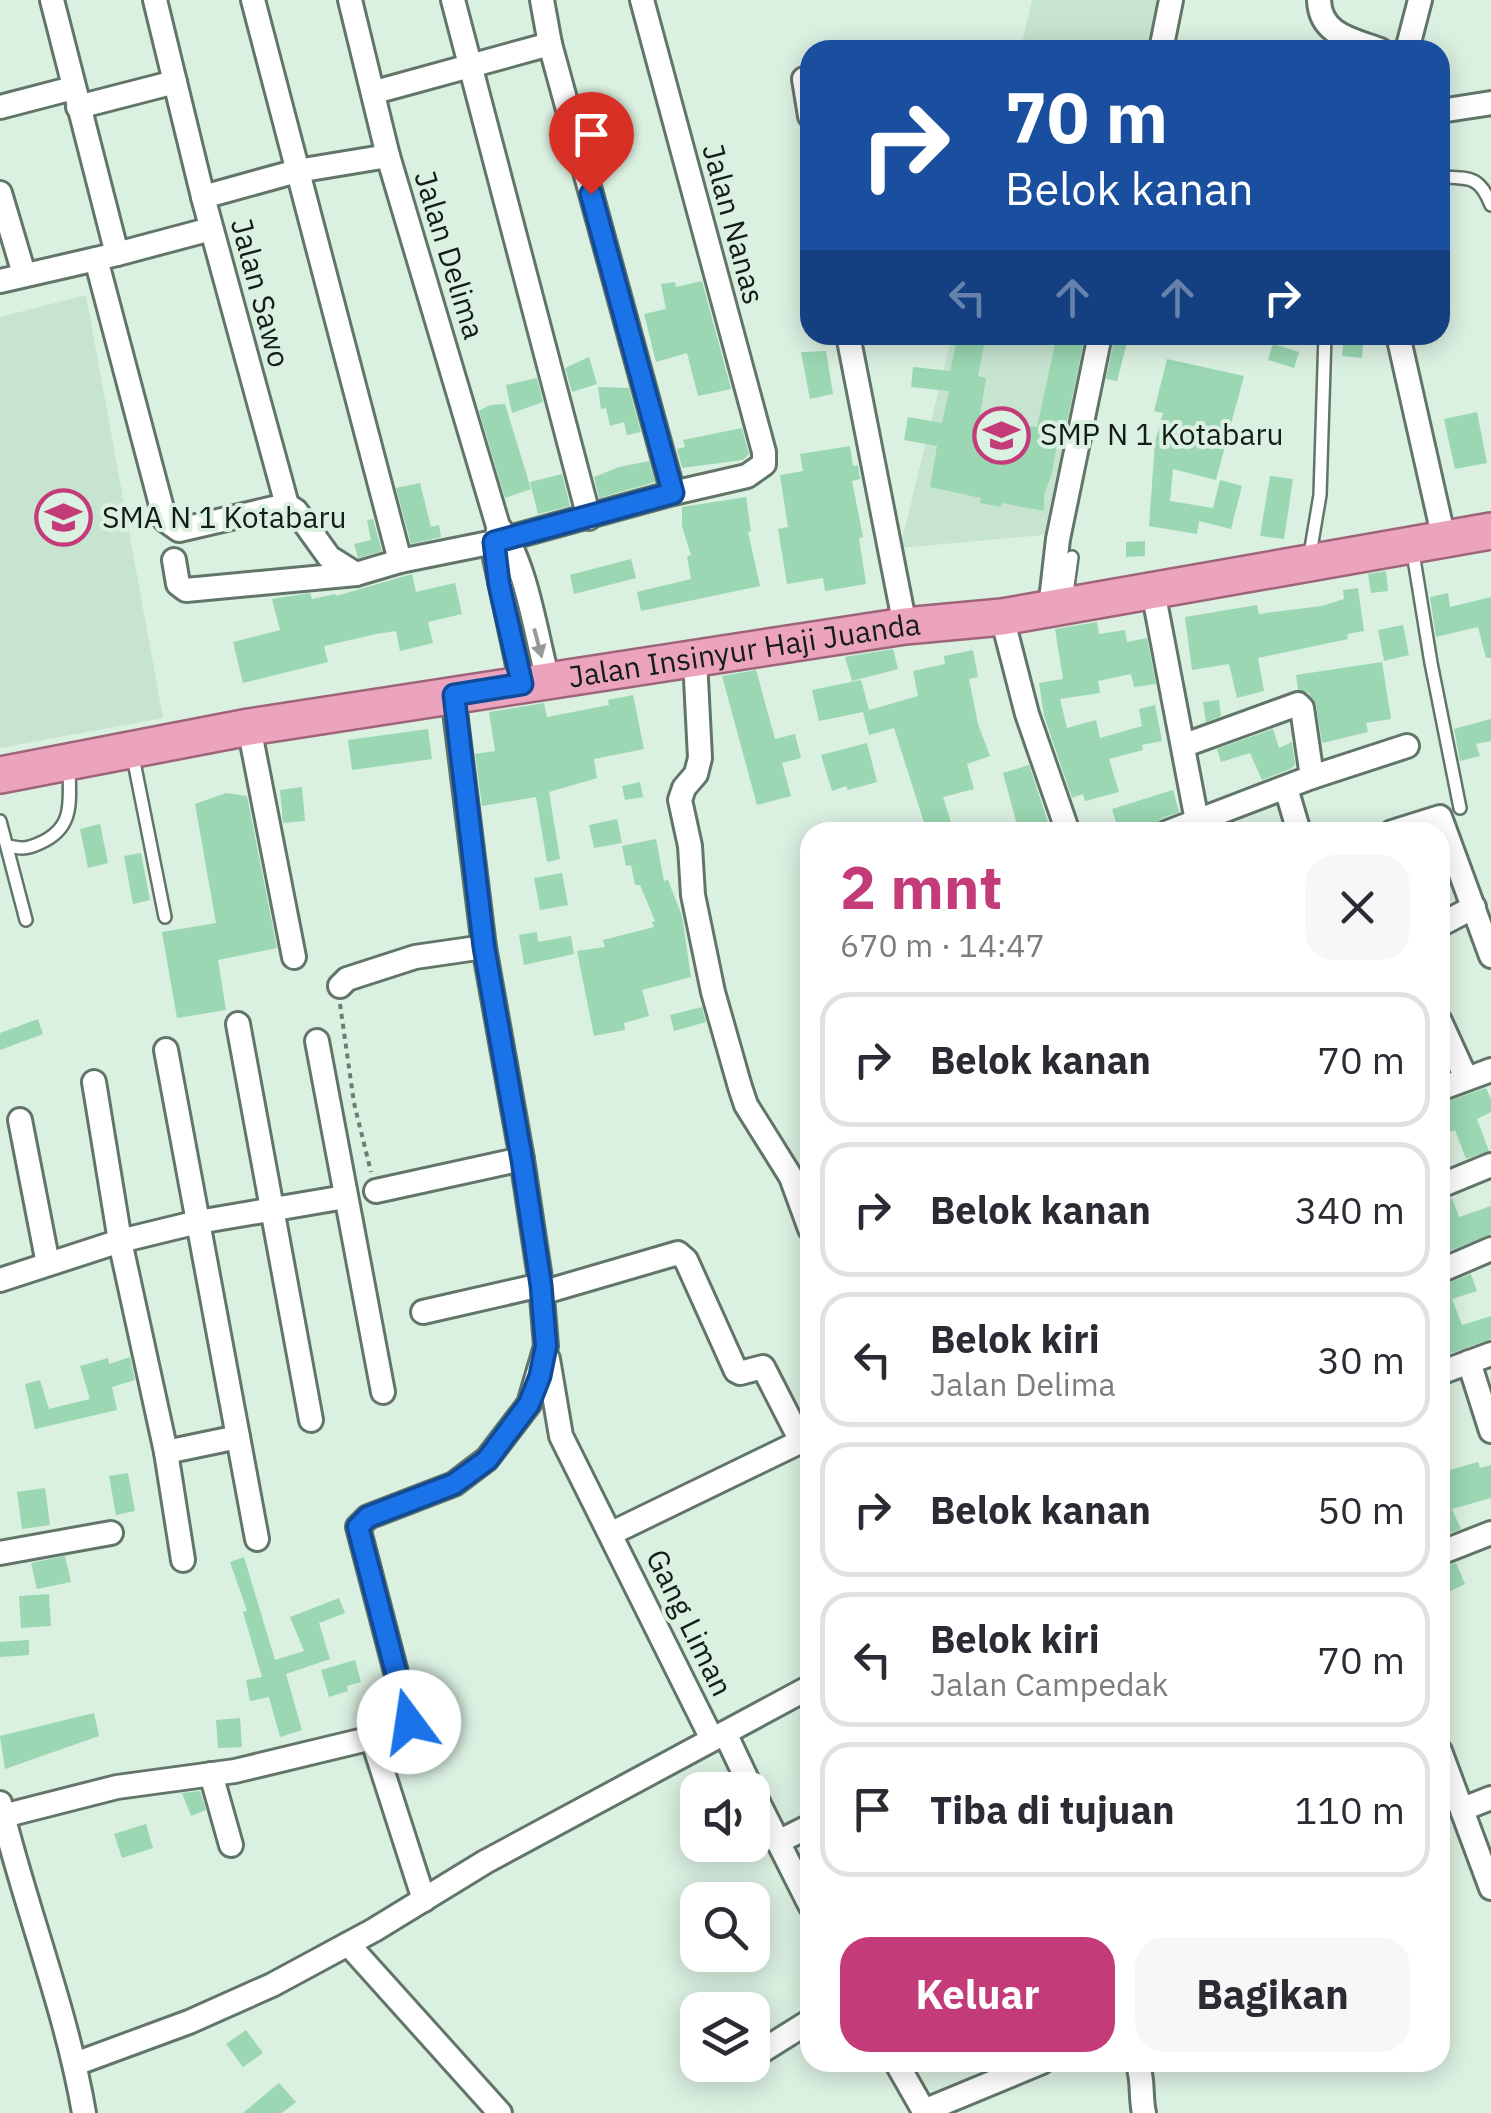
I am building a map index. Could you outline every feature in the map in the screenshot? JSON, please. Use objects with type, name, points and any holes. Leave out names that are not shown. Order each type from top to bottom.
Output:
[{"type":"highway","name":"Jalan Insinyur Haji Juanda","points":[[0,775],[249,728],[904,626],[1002,617],[1491,531]]},
{"type":"street","points":[[52,0],[165,520],[179,530],[287,505]]},
{"type":"street","name":"Jalan Sawo","points":[[156,0],[202,197],[287,505],[296,511],[329,557],[356,574]]},
{"type":"street","points":[[253,0],[400,561]]},
{"type":"street","name":"Jalan Delima","points":[[350,0],[388,156],[500,535],[499,584],[535,682]]},
{"type":"street","points":[[453,0],[589,518]]},
{"type":"street","points":[[174,560],[178,584],[186,590],[356,574],[500,535],[589,518],[673,493],[550,44],[542,0]]},
{"type":"street","name":"Jalan Nanas","points":[[642,0],[764,452],[764,464],[747,476],[673,493]]},
{"type":"street","points":[[1163,40],[1171,0]]},
{"type":"street","points":[[1319,0],[1323,20],[1332,30],[1356,40]]},
{"type":"street","points":[[1410,40],[1420,0]]},
{"type":"street","points":[[374,92],[550,44]]},
{"type":"street","points":[[0,107],[175,82]]},
{"type":"street","points":[[1450,109],[1491,103]]},
{"type":"street","points":[[202,197],[297,172],[388,156]]},
{"type":"street","points":[[0,193],[24,274]]},
{"type":"street","points":[[0,281],[211,229]]},
{"type":"street","points":[[850,345],[904,626]]},
{"type":"street","points":[[1058,607],[1058,539],[1098,345]]},
{"type":"street","points":[[1399,345],[1428,542]]},
{"type":"street","points":[[1153,591],[1197,821],[1407,746]]},
{"type":"street","points":[[1002,617],[1027,714],[1065,822]]},
{"type":"street","points":[[696,659],[700,758],[696,774],[680,800],[690,846],[693,896],[713,992],[746,1105],[791,1177],[800,1202]]},
{"type":"street","name":"Gang Liman","points":[[454,695],[484,947],[522,1160],[561,1436],[718,1736],[741,1772]]},
{"type":"street","points":[[1184,745],[1298,704],[1302,708],[1312,777]]},
{"type":"street","points":[[249,728],[294,957]]},
{"type":"street","points":[[1286,788],[1296,822]]},
{"type":"street","points":[[1423,822],[1450,813],[1474,908],[1491,956]]},
{"type":"street","points":[[1450,920],[1474,908]]},
{"type":"street","points":[[340,986],[347,980],[416,958],[484,947]]},
{"type":"street","points":[[238,1024],[311,1420]]},
{"type":"street","points":[[1450,1033],[1484,1075],[1450,1086]]},
{"type":"street","points":[[317,1041],[382,1392]]},
{"type":"street","points":[[166,1050],[257,1538]]},
{"type":"street","points":[[94,1082],[120,1241],[166,1452],[183,1560]]},
{"type":"street","points":[[20,1120],[45,1266]]},
{"type":"street","points":[[376,1191],[522,1160]]},
{"type":"street","points":[[1450,1182],[1491,1165]]},
{"type":"street","points":[[0,1280],[120,1241],[198,1222],[345,1197]]},
{"type":"street","points":[[1450,1267],[1491,1249]]},
{"type":"street","points":[[423,1312],[541,1289],[678,1254],[686,1260],[736,1371],[740,1374],[764,1367],[800,1429]]},
{"type":"street","points":[[0,1262],[33,1261],[45,1266]]},
{"type":"street","points":[[84,2113],[75,2064],[6,1862],[2,1809],[211,1774],[406,1728],[409,1722],[358,1527],[368,1517],[454,1484],[487,1460],[529,1404],[546,1346]]},
{"type":"street","points":[[1450,1369],[1480,1358],[1491,1432]]},
{"type":"street","points":[[166,1452],[238,1437]]},
{"type":"street","points":[[612,1533],[800,1442]]},
{"type":"street","points":[[0,1553],[111,1533]]},
{"type":"street","points":[[1450,1549],[1491,1533]]},
{"type":"street","points":[[75,2064],[272,1985],[485,1862],[800,1693]]},
{"type":"street","points":[[372,1738],[424,1900]]},
{"type":"street","points":[[211,1774],[231,1844]]},
{"type":"street","points":[[1450,1776],[1491,1888]]},
{"type":"street","points":[[1463,1809],[1491,1798]]},
{"type":"street","name":"Gang Liman","points":[[770,1826],[800,1885]]},
{"type":"street","points":[[778,1842],[800,1831]]},
{"type":"street","points":[[348,1944],[500,2113]]},
{"type":"street","points":[[770,2046],[800,2027]]},
{"type":"street","points":[[902,2072],[924,2112],[1018,2072]]},
{"type":"street","points":[[1141,2072],[1144,2113]]},
{"type":"lane","points":[[1450,177],[1470,178],[1485,189],[1491,205]]},
{"type":"lane","points":[[1309,562],[1320,495],[1324,345]]},
{"type":"lane","points":[[1428,542],[1431,664],[1450,813]]},
{"type":"lane","points":[[1058,607],[1072,556]]},
{"type":"lane","points":[[131,748],[166,917]]},
{"type":"lane","points":[[8,846],[25,849],[57,835],[66,821],[70,760]]},
{"type":"lane","points":[[0,821],[26,920]]},
{"type":"path","points":[[340,986],[354,1103],[376,1191]]},
{"type":"shaded area","points":[[1032,0],[1166,0],[1157,40],[1022,40]]},
{"type":"shaded area","name":"SMA N 1 Kotabaru","points":[[86,295],[163,718],[0,748],[0,317]]},
{"type":"shaded area","name":"SMP N 1 Kotabaru","points":[[950,345],[1093,345],[1054,534],[900,548]]},
{"type":"building","points":[[702,281],[731,389],[698,396],[687,353],[656,362],[644,314],[666,309],[661,284],[675,282],[676,287]]},
{"type":"building","points":[[956,345],[984,345],[978,376],[986,378],[979,420],[1029,429],[1037,427],[1055,345],[1083,345],[1066,426],[1060,425],[1044,511],[980,503],[981,498],[930,487],[937,446],[904,440],[908,417],[942,423],[949,391],[911,387],[913,367],[950,371]]},
{"type":"building","points":[[1113,345],[1126,345],[1117,381],[1106,379]]},
{"type":"building","points":[[1273,345],[1299,352],[1294,368],[1268,360]]},
{"type":"building","points":[[1343,345],[1363,345],[1362,358],[1342,356]]},
{"type":"building","points":[[826,351],[833,394],[810,399],[801,352]]},
{"type":"building","points":[[589,357],[597,384],[572,392],[565,368]]},
{"type":"building","points":[[1167,359],[1244,376],[1216,480],[1173,469],[1170,501],[1213,508],[1220,480],[1242,486],[1231,529],[1199,521],[1197,534],[1149,526],[1155,442],[1163,413],[1154,411]]},
{"type":"building","points":[[537,378],[543,402],[512,413],[506,385]]},
{"type":"building","points":[[598,387],[629,388],[641,432],[627,435],[624,422],[610,426],[606,408],[601,409]]},
{"type":"building","points":[[505,404],[531,489],[505,498],[479,411]]},
{"type":"building","points":[[1477,412],[1487,463],[1455,469],[1444,419]]},
{"type":"building","points":[[742,428],[749,454],[743,460],[682,468],[677,449],[685,447],[683,440]]},
{"type":"building","points":[[850,446],[860,479],[852,481],[863,537],[859,538],[866,584],[825,591],[823,578],[787,584],[778,529],[788,527],[780,475],[803,471],[800,454]]},
{"type":"building","points":[[649,461],[655,482],[599,498],[594,477]]},
{"type":"building","points":[[562,474],[570,506],[538,514],[530,482]]},
{"type":"building","points":[[1270,476],[1293,479],[1284,539],[1260,536]]},
{"type":"building","points":[[420,483],[431,527],[439,525],[441,537],[411,544],[396,488]]},
{"type":"building","points":[[746,497],[751,531],[748,532],[760,586],[641,611],[637,592],[691,579],[682,507]]},
{"type":"building","points":[[373,519],[382,551],[358,558],[354,544],[371,540],[367,520]]},
{"type":"building","points":[[1145,541],[1145,556],[1126,557],[1126,542]]},
{"type":"building","points":[[631,559],[636,578],[574,594],[570,575]]},
{"type":"building","points":[[1386,571],[1388,591],[1371,593],[1368,574]]},
{"type":"building","points":[[412,574],[416,592],[455,583],[462,614],[428,622],[433,643],[400,651],[396,631],[376,634],[324,646],[328,662],[243,683],[233,642],[280,630],[272,599],[310,593],[312,599],[336,596]]},
{"type":"building","points":[[1358,588],[1364,631],[1347,634],[1348,639],[1258,658],[1264,691],[1237,698],[1229,664],[1192,670],[1185,617],[1257,605],[1259,614],[1322,606],[1344,599],[1343,590]]},
{"type":"building","points":[[1448,593],[1450,607],[1491,597],[1491,658],[1486,658],[1478,627],[1436,637],[1430,597]]},
{"type":"building","points":[[1097,622],[1099,634],[1125,630],[1127,642],[1147,638],[1156,684],[1134,687],[1131,674],[1098,681],[1100,693],[1060,699],[1067,728],[1096,720],[1100,738],[1142,726],[1139,709],[1155,705],[1162,741],[1109,759],[1119,792],[1085,801],[1083,794],[1072,798],[1044,716],[1039,683],[1063,679],[1055,629]]},
{"type":"building","points":[[1403,625],[1409,655],[1384,661],[1378,630]]},
{"type":"building","points":[[893,649],[898,669],[852,681],[845,657]]},
{"type":"building","points":[[973,650],[978,677],[969,679],[978,724],[990,756],[967,764],[974,789],[943,797],[951,822],[924,822],[894,728],[869,735],[863,712],[819,721],[812,690],[861,680],[869,710],[918,696],[913,671],[945,664],[944,656]]},
{"type":"building","points":[[1382,662],[1391,719],[1366,723],[1368,732],[1322,743],[1316,705],[1309,693],[1298,689],[1296,675]]},
{"type":"building","points":[[756,670],[775,739],[795,734],[801,758],[782,763],[791,796],[757,805],[722,676]]},
{"type":"building","points":[[633,695],[644,749],[594,759],[597,778],[549,792],[560,859],[547,862],[536,797],[482,806],[475,754],[495,751],[489,712],[544,703],[547,717],[609,705],[608,700]]},
{"type":"building","points":[[1219,700],[1221,716],[1206,722],[1203,702]]},
{"type":"building","points":[[1491,719],[1491,741],[1476,744],[1480,756],[1460,761],[1454,729]]},
{"type":"building","points":[[428,729],[432,759],[352,770],[348,740]]},
{"type":"building","points":[[1273,729],[1279,748],[1292,742],[1295,765],[1290,769],[1262,780],[1250,753],[1221,762],[1217,749]]},
{"type":"building","points":[[867,743],[877,782],[832,791],[821,755]]},
{"type":"building","points":[[1029,765],[1048,822],[1016,822],[1003,773]]},
{"type":"building","points":[[640,782],[643,797],[625,800],[622,786]]},
{"type":"building","points":[[302,787],[305,821],[283,823],[280,790]]},
{"type":"building","points":[[1173,790],[1179,812],[1158,822],[1116,822],[1112,809]]},
{"type":"building","points":[[226,793],[247,796],[277,948],[218,960],[226,1010],[177,1018],[162,932],[216,923],[195,804]]},
{"type":"building","points":[[617,819],[622,843],[594,848],[589,825]]},
{"type":"building","points":[[100,824],[108,863],[88,868],[80,829]]},
{"type":"building","points":[[656,839],[664,881],[668,880],[682,916],[691,977],[642,990],[649,1016],[624,1023],[625,1030],[594,1036],[577,951],[605,947],[603,940],[654,927],[640,885],[635,885],[631,865],[626,866],[622,846]]},
{"type":"building","points":[[141,853],[150,900],[133,904],[124,856]]},
{"type":"building","points":[[562,873],[568,905],[540,910],[534,878]]},
{"type":"building","points":[[537,932],[538,942],[571,936],[574,954],[524,965],[519,935]]},
{"type":"building","points":[[702,1007],[706,1022],[674,1031],[670,1015]]},
{"type":"building","points":[[38,1019],[43,1034],[0,1050],[0,1033]]},
{"type":"building","points":[[1486,1088],[1491,1112],[1477,1119],[1489,1151],[1466,1159],[1455,1130],[1450,1132],[1450,1101]]},
{"type":"building","points":[[1450,1199],[1459,1217],[1491,1206],[1491,1234],[1450,1251]]},
{"type":"building","points":[[1471,1274],[1477,1291],[1452,1299],[1462,1325],[1491,1316],[1491,1339],[1450,1353],[1450,1282]]},
{"type":"building","points":[[130,1357],[135,1380],[112,1387],[117,1410],[35,1429],[25,1384],[40,1380],[49,1409],[90,1399],[80,1366],[108,1358],[109,1364]]},
{"type":"building","points":[[1478,1462],[1480,1468],[1491,1465],[1491,1498],[1452,1509],[1461,1529],[1450,1533],[1450,1470]]},
{"type":"building","points":[[128,1473],[135,1511],[116,1515],[109,1476]]},
{"type":"building","points":[[45,1488],[50,1525],[22,1529],[17,1492]]},
{"type":"building","points":[[65,1556],[71,1582],[37,1589],[31,1563]]},
{"type":"building","points":[[244,1557],[275,1660],[304,1651],[290,1617],[339,1598],[345,1613],[319,1623],[330,1659],[286,1674],[302,1730],[280,1737],[269,1697],[250,1701],[246,1680],[262,1677],[243,1612],[247,1611],[230,1562]]},
{"type":"building","points":[[1456,1563],[1465,1584],[1450,1591],[1450,1565]]},
{"type":"building","points":[[49,1594],[51,1626],[21,1628],[19,1596]]},
{"type":"building","points":[[29,1640],[29,1655],[0,1657],[0,1642]]},
{"type":"building","points":[[355,1660],[361,1682],[329,1697],[321,1670]]},
{"type":"building","points":[[94,1713],[99,1736],[5,1769],[0,1736]]},
{"type":"building","points":[[240,1718],[242,1747],[218,1748],[216,1720]]},
{"type":"building","points":[[200,1791],[206,1810],[191,1816],[182,1793]]},
{"type":"building","points":[[146,1824],[153,1848],[122,1858],[114,1834]]},
{"type":"building","points":[[246,2030],[263,2053],[243,2067],[226,2044]]},
{"type":"building","points":[[279,2083],[296,2102],[282,2113],[243,2113]]},
{"type":"place","name":"SMP N 1 Kotabaru","points":[[1001,435]]},
{"type":"place","name":"SMA N 1 Kotabaru","points":[[63,518]]},
{"type":"route","points":[[409,1722],[358,1527],[368,1517],[454,1484],[487,1460],[529,1404],[546,1346],[522,1160],[484,947],[454,695],[522,684],[499,584],[494,542],[673,493],[591,194]]}]
